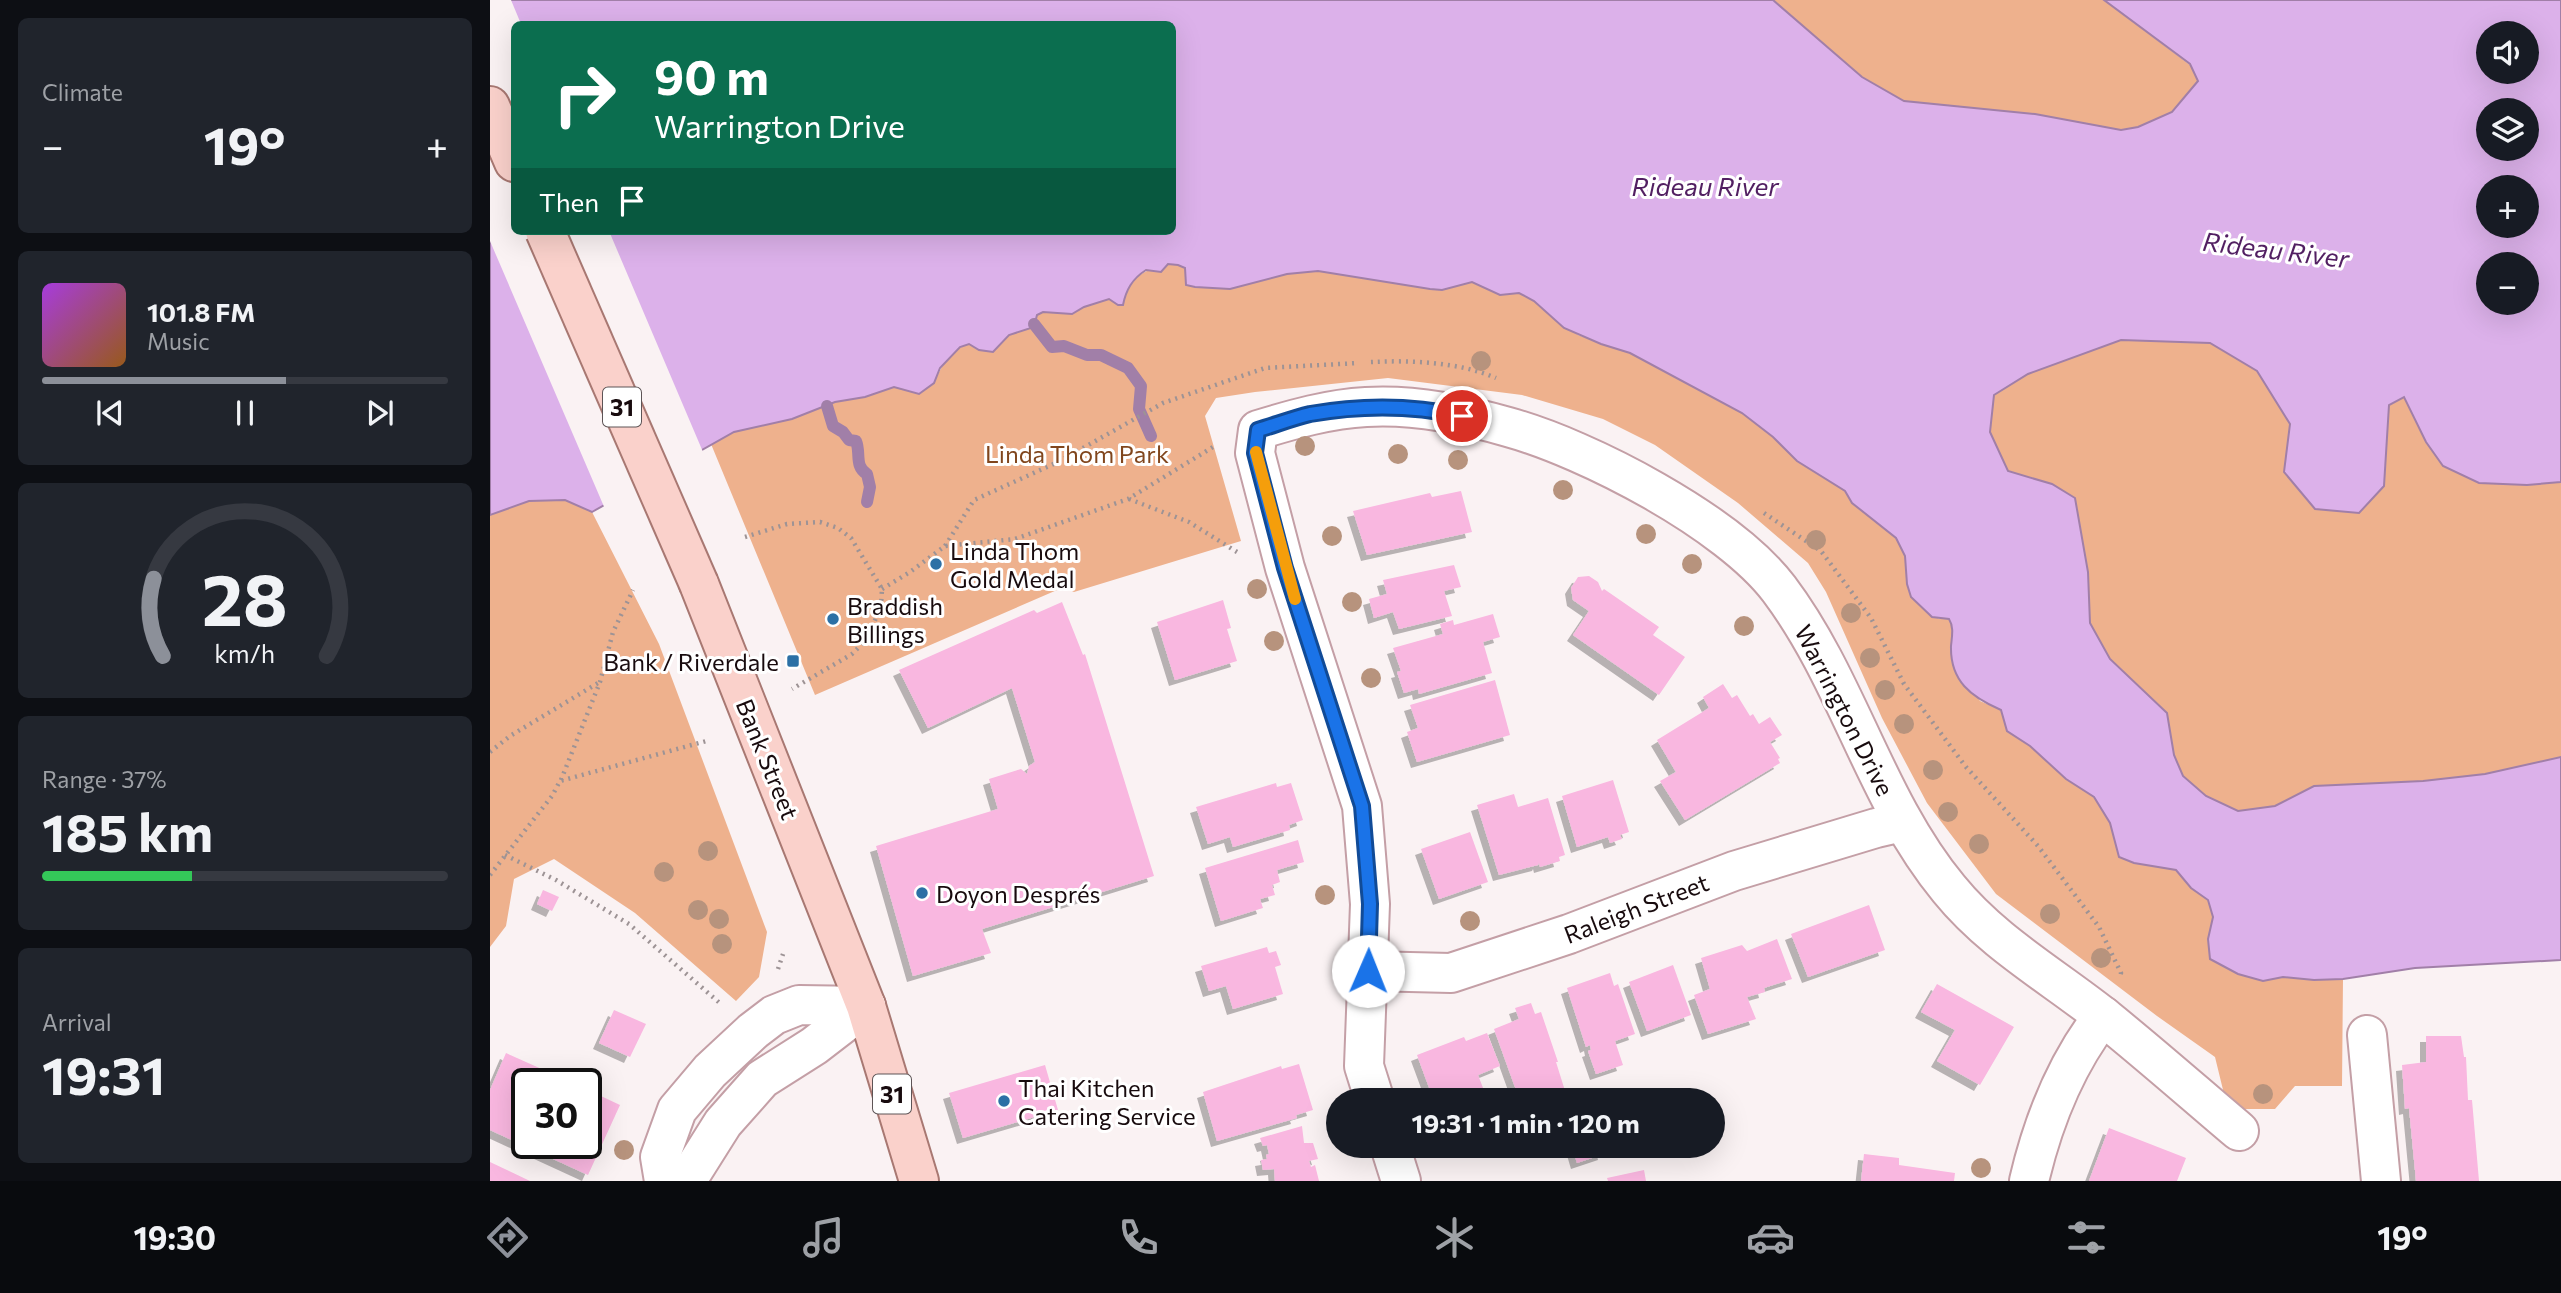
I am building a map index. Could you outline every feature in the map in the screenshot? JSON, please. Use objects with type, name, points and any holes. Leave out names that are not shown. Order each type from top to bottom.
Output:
[{"type":"main road","points":[[490,106],[511,155]]},
{"type":"main road","name":"Bank Street","points":[[547,235],[699,584],[866,1006],[919,1181]]},
{"type":"street","name":"Warrington Drive","points":[[1258,430],[1309,415],[1368,407],[1438,411],[1509,427],[1567,448],[1672,502],[1718,531],[1778,587],[1823,657],[1902,822],[1949,890],[1983,928],[2103,1016],[2239,1131]]},
{"type":"street","points":[[1258,430],[1255,453],[1285,568],[1362,806],[1370,904],[1364,1066],[1371,1088]]},
{"type":"street","name":"Raleigh Street","points":[[1368,971],[1451,973],[1569,934],[1734,871],[1902,822]]},
{"type":"street","points":[[664,1181],[660,1157],[677,1110],[709,1071],[753,1031],[774,1015],[799,1005],[866,1006]]},
{"type":"street","points":[[675,1181],[694,1169],[723,1123],[762,1079],[814,1046],[866,1006]]},
{"type":"street","points":[[2029,1181],[2042,1128],[2081,1045],[2103,1016]]},
{"type":"street","points":[[2367,1035],[2381,1181]]},
{"type":"street","points":[[1394,1158],[1401,1181]]},
{"type":"path","points":[[882,589],[911,572],[945,546],[974,500],[1058,462],[1163,403],[1265,368],[1407,360],[1482,372],[1507,383]]},
{"type":"path","points":[[945,546],[1015,539],[1128,499],[1207,449],[1258,430]]},
{"type":"path","points":[[1128,499],[1189,522],[1260,566],[1285,568]]},
{"type":"path","points":[[1755,508],[1821,551],[1871,618],[1904,684],[1966,767],[2038,846],[2099,928],[2122,973],[2103,1016]]},
{"type":"path","points":[[745,537],[787,524],[820,522],[829,525],[851,538],[882,589],[881,606],[867,639],[852,654],[792,689]]},
{"type":"path","points":[[490,875],[552,796],[560,781],[600,682],[613,632],[633,590]]},
{"type":"path","points":[[490,752],[510,736],[600,682]]},
{"type":"path","points":[[560,781],[710,740]]},
{"type":"path","points":[[505,855],[556,880],[629,924],[727,1009]]},
{"type":"green space","points":[[1773,0],[2104,0],[2190,65],[2198,81],[2172,112],[2138,127],[2121,130],[2035,114],[1904,101],[1862,77]]},
{"type":"green space","name":"Linda Thom Park","points":[[1167,264],[1185,268],[1186,284],[1195,287],[1230,289],[1287,274],[1318,271],[1430,289],[1470,282],[1502,292],[1519,293],[1534,301],[1578,335],[1630,353],[1742,413],[1773,437],[1797,461],[1845,491],[1852,503],[1896,538],[1905,556],[1907,584],[1939,619],[1949,619],[1953,625],[1951,657],[1980,701],[2001,710],[2007,731],[2030,746],[2066,779],[2094,797],[2110,823],[2119,857],[2134,863],[2176,870],[2191,888],[2208,900],[2213,917],[2208,939],[2263,980],[2343,979],[2342,1086],[2295,1086],[2275,1109],[2242,1109],[2225,1098],[2215,1057],[1996,894],[1927,803],[1882,718],[1826,592],[1808,563],[1738,503],[1655,445],[1603,419],[1522,395],[1388,378],[1216,398],[1205,416],[1241,541],[1074,592],[1064,587],[815,695],[711,444],[734,432],[792,419],[835,402],[865,397],[895,387],[934,383],[947,359],[963,346],[969,344],[979,350],[993,352],[1009,335],[1034,327],[1037,315],[1043,312],[1072,314],[1109,299],[1118,305],[1137,277]]},
{"type":"green space","points":[[2121,340],[2210,343],[2257,371],[2290,424],[2284,472],[2384,486],[2389,405],[2404,397],[2426,442],[2443,466],[2527,485],[2561,482],[2561,757],[2485,774],[2423,781],[2314,786],[2275,806],[2238,811],[2206,796],[2183,776],[2174,755],[2167,713],[2110,659],[2090,623],[2088,572],[2051,484],[2008,471],[1990,432],[1994,395],[2028,374]]},
{"type":"green space","points":[[565,500],[592,512],[659,644],[767,932],[759,977],[736,1001],[635,913],[554,859],[514,879],[506,926],[490,947],[490,515],[529,501]]},
{"type":"water","name":"Rideau River","points":[[490,0],[1773,0],[1862,77],[1904,101],[2035,114],[2121,130],[2138,127],[2172,112],[2198,81],[2190,64],[2104,0],[2561,0],[2561,482],[2527,485],[2479,483],[2443,466],[2426,442],[2404,397],[2389,405],[2384,486],[2359,513],[2315,509],[2284,472],[2290,424],[2257,371],[2210,343],[2121,340],[2028,374],[1994,395],[1990,432],[2008,471],[2052,484],[2075,498],[2088,572],[2090,623],[2110,659],[2167,713],[2174,755],[2183,776],[2206,796],[2238,811],[2275,806],[2314,786],[2423,781],[2485,774],[2561,757],[2561,960],[2415,968],[2343,979],[2283,977],[2263,981],[2238,974],[2210,959],[2208,939],[2213,917],[2208,900],[2191,888],[2176,870],[2134,863],[2119,857],[2110,823],[2094,797],[2066,779],[2030,746],[2007,731],[2001,710],[1980,699],[1964,686],[1954,669],[1951,622],[1949,619],[1932,617],[1911,597],[1905,556],[1896,538],[1852,503],[1845,491],[1797,461],[1773,437],[1742,413],[1630,353],[1564,328],[1534,301],[1519,293],[1500,295],[1472,282],[1442,290],[1318,271],[1287,274],[1230,289],[1195,287],[1186,285],[1185,268],[1168,264],[1161,272],[1146,270],[1137,277],[1128,290],[1123,305],[1109,299],[1072,314],[1043,312],[1037,315],[1034,327],[1009,335],[993,352],[979,350],[969,344],[960,347],[940,368],[934,383],[919,394],[894,387],[865,397],[835,402],[792,419],[734,432],[592,512],[565,500],[529,501],[490,515]]},
{"type":"pier","points":[[490,0],[511,0],[520,21],[511,21],[511,235],[611,235],[703,452],[605,509],[490,241]]},
{"type":"building","points":[[1461,491],[1472,532],[1367,555],[1353,511],[1430,493],[1432,497]]},
{"type":"building","points":[[1454,565],[1461,587],[1444,591],[1452,616],[1399,629],[1393,612],[1374,618],[1369,599],[1387,594],[1383,580]]},
{"type":"building","points":[[1589,576],[1598,582],[1602,591],[1604,589],[1659,627],[1653,635],[1685,657],[1659,695],[1573,635],[1589,611],[1573,600],[1571,588],[1578,577]]},
{"type":"building","points":[[1223,600],[1231,628],[1227,629],[1237,661],[1175,680],[1157,622]]},
{"type":"building","points":[[1062,602],[1083,655],[1085,654],[1154,876],[982,929],[991,953],[913,976],[876,846],[998,809],[989,779],[1021,769],[1027,774],[1029,766],[1035,762],[1012,688],[928,728],[899,670],[1034,610],[1037,613]]},
{"type":"building","points":[[1493,614],[1500,637],[1483,642],[1492,673],[1419,694],[1418,689],[1404,693],[1397,672],[1401,671],[1393,648],[1443,634],[1440,624],[1453,620],[1454,625]]},
{"type":"building","points":[[1495,680],[1510,735],[1417,762],[1407,732],[1418,728],[1410,705]]},
{"type":"building","points":[[1723,684],[1732,698],[1737,695],[1750,716],[1753,714],[1759,724],[1770,717],[1782,735],[1770,742],[1780,758],[1780,763],[1685,820],[1660,781],[1676,772],[1657,740],[1709,708],[1703,697]]},
{"type":"building","points":[[1613,780],[1629,832],[1620,835],[1622,839],[1610,843],[1608,837],[1577,847],[1562,796]]},
{"type":"building","points":[[1276,783],[1277,787],[1291,783],[1303,820],[1289,825],[1290,830],[1233,847],[1230,837],[1208,844],[1196,807]]},
{"type":"building","points":[[1514,794],[1518,807],[1548,798],[1565,855],[1559,857],[1560,861],[1540,867],[1539,863],[1499,875],[1477,805]]},
{"type":"building","points":[[1470,832],[1488,882],[1439,899],[1421,849]]},
{"type":"building","points":[[1298,840],[1304,862],[1277,870],[1280,882],[1272,885],[1275,895],[1260,899],[1263,908],[1221,921],[1205,868]]},
{"type":"building","points":[[543,890],[559,897],[552,911],[537,904]]},
{"type":"building","points":[[1869,905],[1885,950],[1808,977],[1791,934]]},
{"type":"building","points":[[1777,939],[1792,979],[1747,997],[1756,1019],[1708,1034],[1694,995],[1710,989],[1701,958],[1742,945],[1747,951]]},
{"type":"building","points":[[1267,947],[1269,953],[1276,951],[1281,965],[1275,967],[1283,994],[1233,1009],[1226,986],[1209,991],[1201,966]]},
{"type":"building","points":[[1673,965],[1691,1015],[1647,1031],[1629,982]]},
{"type":"building","points":[[1610,973],[1614,986],[1618,984],[1635,1034],[1615,1041],[1623,1065],[1596,1074],[1588,1051],[1591,1050],[1590,1045],[1586,1047],[1567,988]]},
{"type":"building","points":[[1937,984],[2014,1027],[1980,1085],[1937,1061],[1955,1030],[1921,1012]]},
{"type":"building","points":[[1531,1003],[1535,1014],[1541,1012],[1564,1088],[1515,1088],[1494,1029],[1519,1019],[1515,1008]]},
{"type":"building","points":[[614,1010],[646,1024],[630,1057],[599,1043]]},
{"type":"building","points":[[1487,1033],[1500,1066],[1478,1075],[1483,1088],[1429,1088],[1417,1055],[1464,1037],[1466,1041]]},
{"type":"building","points":[[2426,1036],[2461,1036],[2466,1057],[2468,1100],[2472,1100],[2479,1181],[2416,1181],[2409,1108],[2405,1109],[2402,1065],[2426,1062]]},
{"type":"building","points":[[506,1053],[540,1068],[511,1068],[511,1140],[490,1130],[490,1090]]},
{"type":"building","points":[[1299,1064],[1313,1110],[1296,1115],[1297,1118],[1217,1141],[1203,1092],[1281,1066],[1282,1069]]},
{"type":"building","name":"Thai Kitchen Catering Service","points":[[1045,1065],[1058,1110],[963,1138],[949,1093]]},
{"type":"building","points":[[602,1097],[620,1105],[602,1144]]},
{"type":"building","points":[[1302,1126],[1304,1143],[1313,1143],[1318,1159],[1309,1161],[1311,1167],[1315,1165],[1319,1181],[1275,1181],[1274,1169],[1263,1170],[1261,1160],[1267,1159],[1266,1155],[1269,1154],[1267,1145],[1263,1146],[1260,1138]]},
{"type":"building","points":[[2109,1128],[2186,1158],[2177,1181],[2089,1181]]},
{"type":"building","points":[[1864,1154],[1899,1158],[1899,1165],[1955,1173],[1954,1181],[1861,1181]]},
{"type":"building","points":[[1576,1158],[1592,1158],[1577,1163]]},
{"type":"building","points":[[553,1159],[595,1159],[588,1175]]},
{"type":"building","points":[[490,1162],[530,1181],[490,1181]]},
{"type":"building","points":[[1644,1170],[1646,1181],[1608,1181],[1607,1178]]},
{"type":"waterway","points":[[1034,324],[1052,347],[1064,346],[1087,355],[1101,355],[1128,368],[1141,386],[1139,409],[1151,436]]},
{"type":"waterway","points":[[827,406],[833,426],[849,440],[856,441],[860,467],[867,474],[870,487],[867,502]]},
{"type":"slow traffic","points":[[1256,452],[1295,599]]},
{"type":"place","name":"Linda Thom Gold Medal","points":[[936,564]]},
{"type":"place","name":"Braddish Billings","points":[[833,619]]},
{"type":"place","name":"Bank / Riverdale","points":[[793,661]]},
{"type":"place","name":"Doyon Després","points":[[922,893]]},
{"type":"place","name":"Thai Kitchen Catering Service","points":[[1004,1101]]},
{"type":"route","points":[[1368,971],[1370,904],[1362,806],[1285,568],[1255,453],[1258,430],[1309,415],[1368,407],[1438,411],[1462,416]]}]
